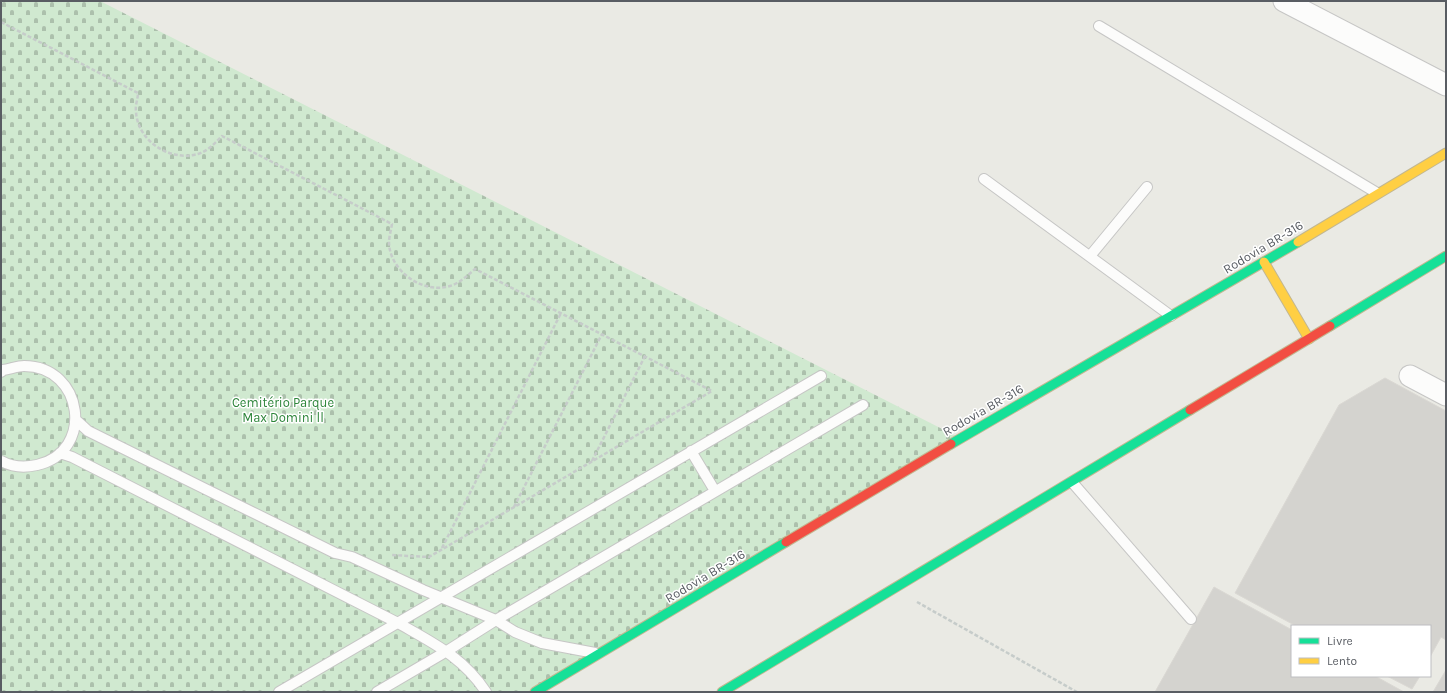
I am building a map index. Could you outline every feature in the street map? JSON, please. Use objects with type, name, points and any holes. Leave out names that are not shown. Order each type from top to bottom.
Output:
[{"type":"highway","name":"Rodovia BR-316","points":[[535,692],[953,442],[1264,262],[1446,153]]},
{"type":"highway","points":[[722,692],[1446,256]]},
{"type":"highway","points":[[1264,262],[1310,339]]},
{"type":"street","points":[[1284,1],[1446,85]]},
{"type":"street","points":[[1410,376],[1446,395]]},
{"type":"lane","points":[[1099,26],[1377,193]]},
{"type":"lane","points":[[984,179],[1171,316]]},
{"type":"lane","points":[[1090,256],[1147,187]]},
{"type":"lane","points":[[1,372],[24,366],[45,369],[62,381],[73,399],[76,420],[71,438],[60,454],[45,463],[27,468],[9,465],[1,461]]},
{"type":"lane","points":[[279,692],[821,376]]},
{"type":"lane","points":[[377,692],[496,620],[863,405]]},
{"type":"lane","points":[[76,420],[88,431],[335,553],[352,556],[441,597],[496,620],[515,632],[542,643],[599,654]]},
{"type":"lane","points":[[691,451],[715,492]]},
{"type":"lane","points":[[60,454],[72,457],[398,623],[447,651],[469,670],[486,692]]},
{"type":"lane","points":[[1072,482],[1191,619]]},
{"type":"path","points":[[1,22],[138,93],[136,111],[140,129],[152,144],[168,154],[183,156],[198,154],[212,147],[222,136],[392,224],[389,243],[394,262],[406,276],[423,285],[437,288],[452,286],[465,279],[475,269],[712,391],[429,557],[387,555]]},
{"type":"path","points":[[442,550],[561,313]]},
{"type":"path","points":[[514,508],[602,334]]},
{"type":"path","points":[[592,461],[645,356]]},
{"type":"path","points":[[894,589],[1077,692]]},
{"type":"green space","name":"Cemitério Parque Max Domini ll","points":[[1,1],[100,1],[960,438],[535,692],[1,692]]},
{"type":"building","points":[[1385,378],[1446,411],[1446,640],[1441,637],[1431,655],[1431,625],[1294,625],[1235,593],[1339,405]]},
{"type":"building","points":[[1214,587],[1291,629],[1291,677],[1377,677],[1404,692],[1155,692]]},
{"type":"building","points":[[1446,670],[1446,692],[1433,692]]},
{"type":"building","points":[[1389,677],[1419,677],[1412,689]]},
{"type":"traffic: fast","points":[[951,444],[1298,242]]},
{"type":"traffic: fast","points":[[1330,326],[1446,256]]},
{"type":"traffic: fast","points":[[722,692],[1190,410]]},
{"type":"traffic: fast","points":[[535,692],[786,542]]},
{"type":"traffic: slow","points":[[1298,242],[1446,153]]},
{"type":"traffic: slow","points":[[1264,262],[1309,339]]},
{"type":"traffic: jam","points":[[1190,410],[1330,326]]},
{"type":"traffic: jam","points":[[786,542],[951,444]]}]
